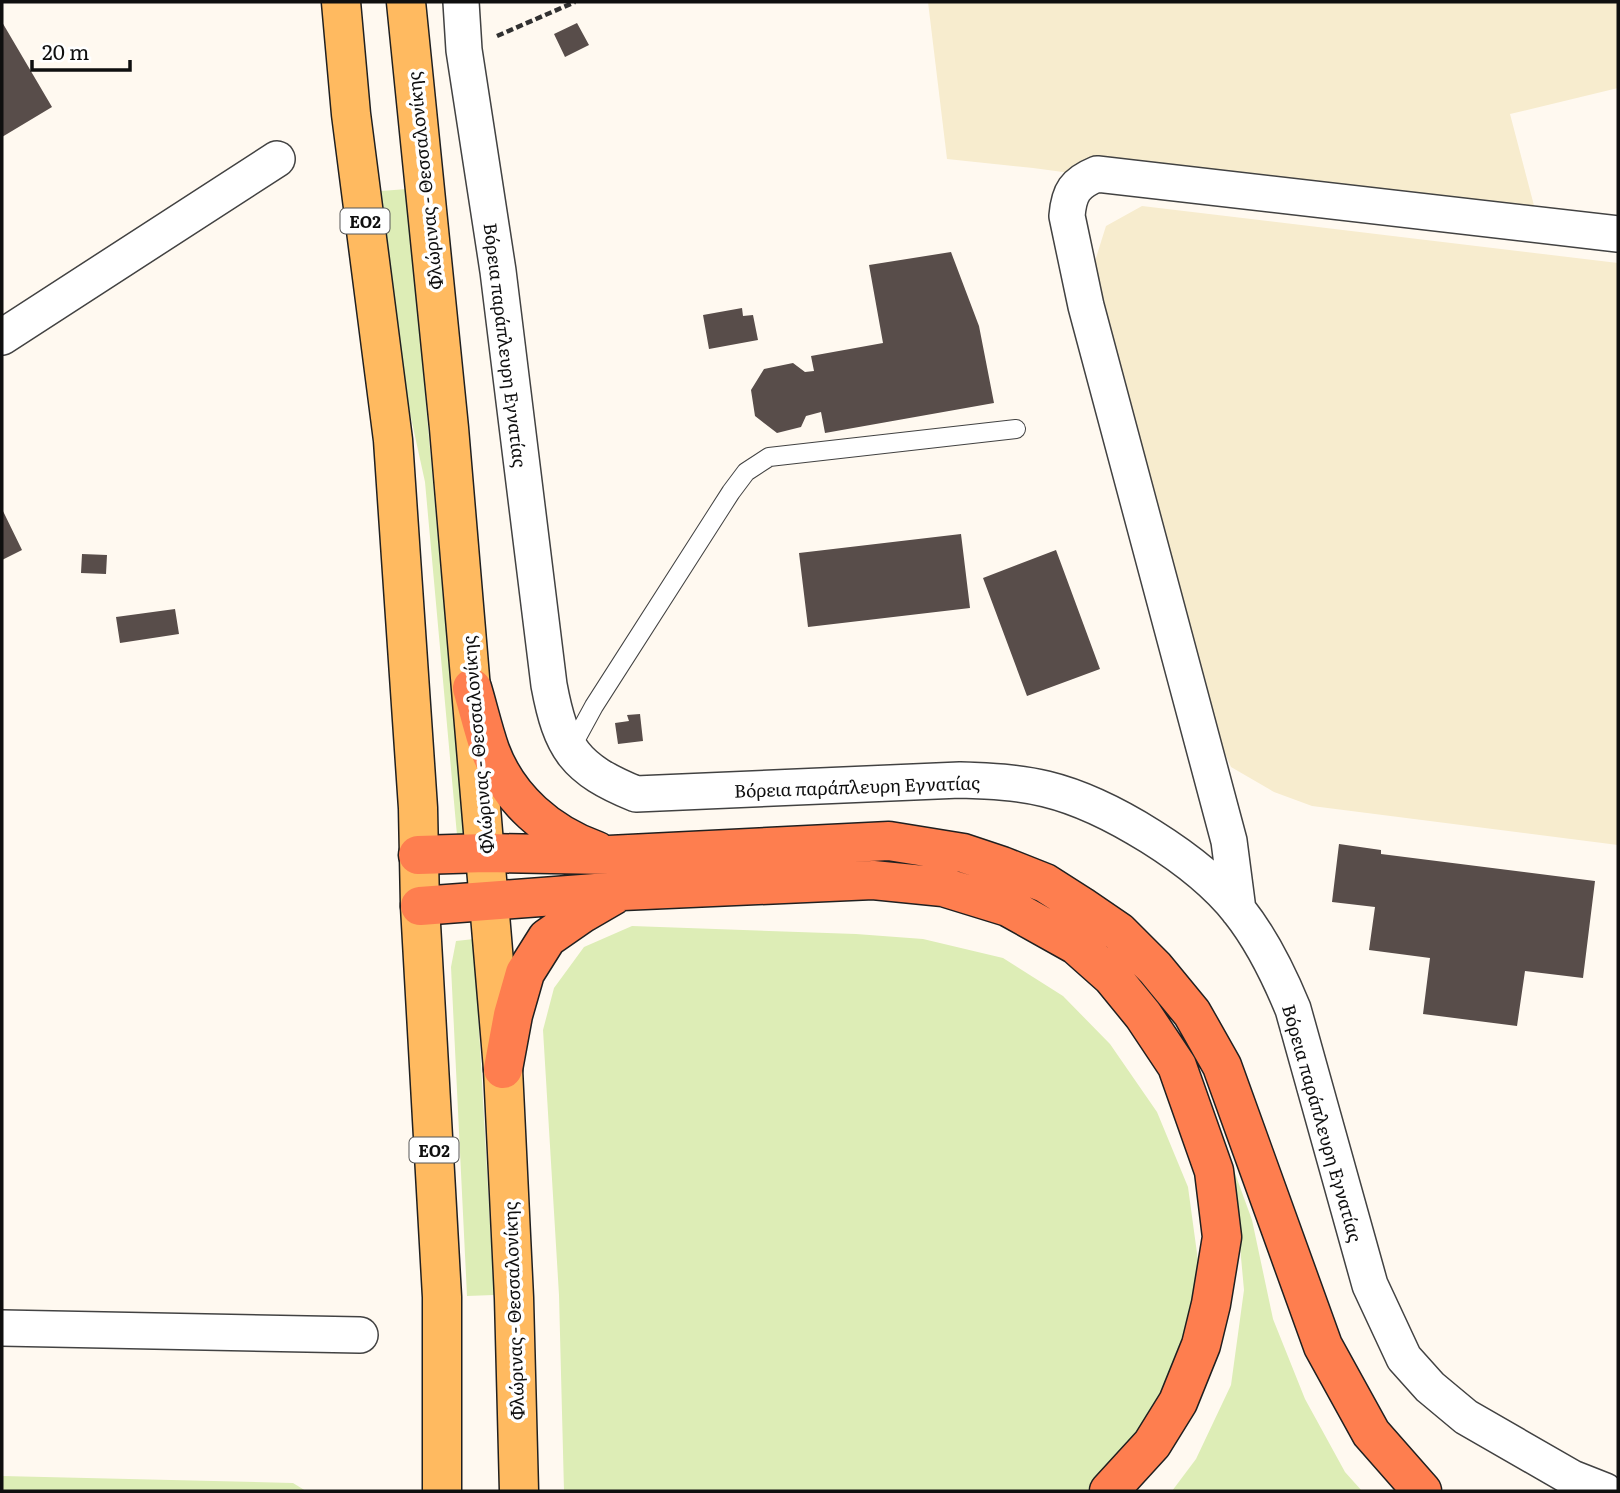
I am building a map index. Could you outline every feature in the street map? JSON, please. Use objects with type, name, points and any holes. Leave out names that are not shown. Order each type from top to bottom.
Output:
[{"type":"highway","points":[[472,688],[490,751],[506,784],[533,814],[575,843],[609,855]]},
{"type":"highway","points":[[418,855],[609,855],[889,841],[963,853],[1045,883],[1119,932],[1155,968],[1192,1013],[1222,1066],[1323,1346],[1371,1433],[1422,1491]]},
{"type":"highway","points":[[420,906],[622,891],[873,880],[943,887],[1008,907],[1076,945],[1112,977],[1143,1015],[1177,1066],[1214,1171],[1222,1237],[1212,1304],[1178,1402],[1152,1444],[1109,1491]]},
{"type":"highway","points":[[503,1069],[513,1015],[525,973],[547,937],[622,891]]},
{"type":"main road","name":"ΕΟ2","points":[[341,2],[353,128],[393,440],[418,808],[420,906],[442,1297],[443,1491]]},
{"type":"main road","name":"Φλώρινας - Θεσσαλονίκης","points":[[406,2],[449,428],[503,1069],[514,1298],[519,1491]]},
{"type":"street","name":"Βόρεια παράπλευρη Εγνατίας","points":[[461,2],[464,50],[498,271],[549,685],[556,721],[570,750],[584,767],[609,783],[636,794],[960,780],[1003,782],[1046,789],[1086,802],[1138,829],[1175,853],[1238,910],[1277,973],[1293,1009],[1370,1285],[1404,1358],[1430,1387],[1466,1417],[1572,1478],[1605,1491]]},
{"type":"street","points":[[2,337],[277,159]]},
{"type":"street","points":[[1238,910],[1229,841],[1086,306],[1067,216],[1068,201],[1080,181],[1097,174],[1618,234]]},
{"type":"street","points":[[2,1328],[360,1335]]},
{"type":"lane","points":[[570,750],[612,677],[746,472],[769,457],[1016,429]]},
{"type":"path","points":[[464,50],[575,2]]},
{"type":"shaded area","points":[[928,2],[1618,2],[1618,88],[1510,114],[1542,236],[1033,168],[947,159]]},
{"type":"shaded area","points":[[1142,206],[1618,263],[1618,845],[1312,806],[1274,792],[1231,767],[1206,711],[1103,331],[1095,261],[1106,226]]},
{"type":"green space","points":[[407,189],[464,833],[457,835],[425,482],[391,326],[381,191]]},
{"type":"green space","points":[[632,926],[923,939],[1003,958],[1063,996],[1110,1044],[1157,1112],[1188,1187],[1199,1268],[1185,1350],[1154,1418],[1091,1491],[564,1491],[559,1295],[543,1030],[554,988],[584,947]]},
{"type":"green space","points":[[474,939],[494,1295],[467,1296],[451,967],[456,941]]},
{"type":"green space","points":[[1220,1132],[1252,1220],[1273,1319],[1305,1399],[1345,1472],[1362,1491],[1172,1491],[1196,1459],[1231,1385],[1244,1290],[1236,1203]]},
{"type":"green space","points":[[2,1476],[293,1483],[306,1491],[2,1491]]},
{"type":"building","points":[[2,22],[52,107],[2,137]]},
{"type":"building","points":[[577,23],[589,45],[565,57],[554,34]]},
{"type":"building","points":[[951,252],[979,326],[994,403],[825,433],[821,412],[806,416],[801,427],[777,433],[755,416],[751,390],[764,369],[793,363],[805,372],[814,371],[811,356],[883,343],[869,265]]},
{"type":"building","points":[[742,308],[743,316],[753,315],[758,340],[709,349],[703,315]]},
{"type":"building","points":[[2,509],[22,550],[2,560]]},
{"type":"building","points":[[961,534],[970,608],[808,627],[799,553]]},
{"type":"building","points":[[1056,550],[1100,669],[1027,696],[983,578]]},
{"type":"building","points":[[82,554],[107,555],[106,574],[81,573]]},
{"type":"building","points":[[175,609],[179,634],[120,643],[116,617]]},
{"type":"building","points":[[640,714],[643,741],[618,744],[615,723],[629,721],[627,715]]},
{"type":"building","points":[[1339,844],[1381,850],[1381,854],[1595,881],[1583,978],[1525,971],[1517,1026],[1423,1014],[1430,958],[1369,950],[1375,907],[1332,902]]}]
